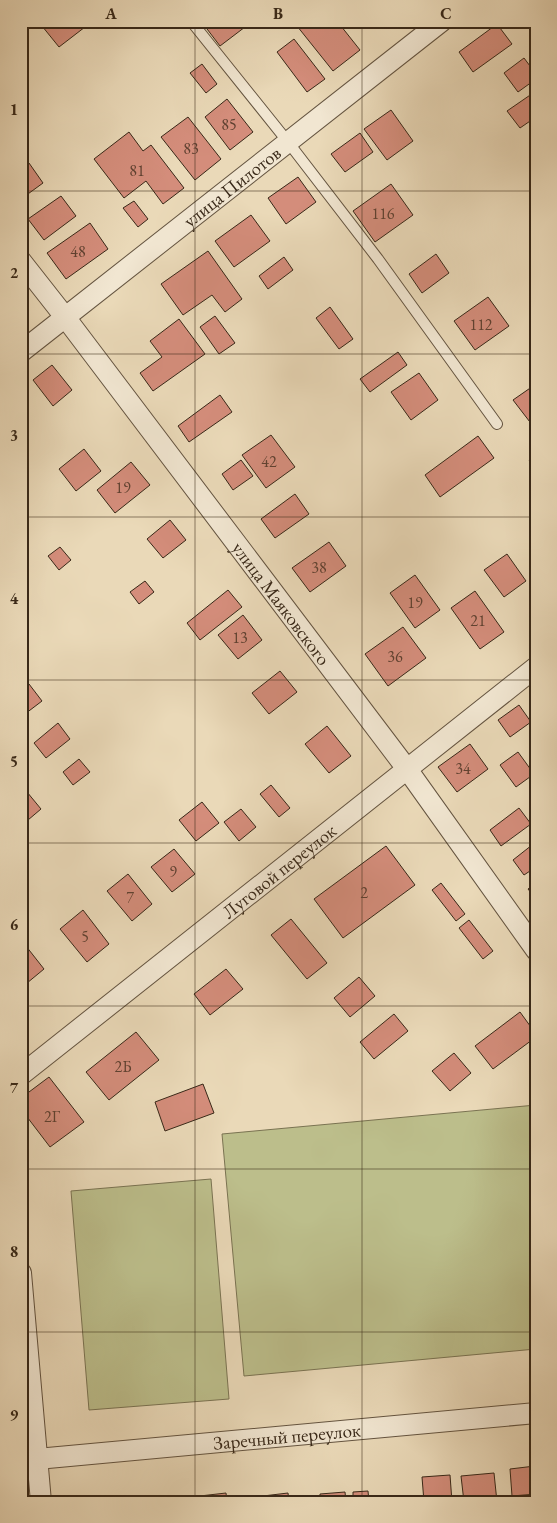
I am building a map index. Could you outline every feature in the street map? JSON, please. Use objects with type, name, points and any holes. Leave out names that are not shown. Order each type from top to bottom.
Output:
[{"type":"street","name":"улица Пилотов","points":[[21,352],[442,21]]},
{"type":"street","name":"улица Маяковского","points":[[21,261],[407,769],[536,950]]},
{"type":"street","name":"Луговой переулок","points":[[21,1075],[536,667]]},
{"type":"street","points":[[21,1273],[34,1449],[41,1502]]},
{"type":"street","name":"Заречный переулок","points":[[34,1449],[536,1413]]},
{"type":"lane","points":[[191,21],[288,142],[378,259],[498,424]]},
{"type":"green space","points":[[536,1105],[536,1349],[244,1376],[222,1134]]},
{"type":"green space","points":[[211,1179],[229,1399],[89,1410],[71,1191]]},
{"type":"building","points":[[48,21],[81,21],[85,27],[59,47],[42,26]]},
{"type":"building","points":[[209,21],[241,21],[245,27],[220,46],[204,25]]},
{"type":"building","points":[[303,21],[337,21],[360,50],[333,71],[297,26]]},
{"type":"building","points":[[497,24],[512,44],[473,72],[459,52]]},
{"type":"building","points":[[294,39],[325,79],[307,92],[277,52]]},
{"type":"building","points":[[524,58],[536,74],[536,79],[518,92],[504,73]]},
{"type":"building","points":[[202,64],[217,84],[206,93],[190,73]]},
{"type":"building","points":[[536,91],[536,117],[520,128],[507,111]]},
{"type":"building","points":[[227,99],[253,132],[230,150],[205,117]]},
{"type":"building","points":[[391,110],[413,141],[387,160],[364,129]]},
{"type":"building","points":[[188,117],[221,159],[195,180],[161,137]]},
{"type":"building","points":[[129,132],[143,151],[151,145],[184,188],[163,204],[146,181],[124,198],[94,159]]},
{"type":"building","points":[[360,133],[373,152],[345,172],[331,154]]},
{"type":"building","points":[[29,163],[43,183],[21,199],[21,169]]},
{"type":"building","points":[[298,177],[316,202],[286,224],[268,198]]},
{"type":"building","points":[[391,184],[413,215],[375,242],[353,211]]},
{"type":"building","points":[[61,196],[76,216],[44,240],[28,219]]},
{"type":"building","points":[[134,201],[148,219],[138,227],[123,208]]},
{"type":"building","points":[[251,215],[270,241],[234,267],[215,241]]},
{"type":"building","points":[[90,223],[108,249],[66,279],[47,253]]},
{"type":"building","points":[[208,251],[242,299],[225,312],[212,295],[183,315],[161,284]]},
{"type":"building","points":[[436,254],[449,273],[422,293],[409,274]]},
{"type":"building","points":[[284,257],[293,270],[268,289],[259,276]]},
{"type":"building","points":[[488,297],[509,326],[475,350],[454,321]]},
{"type":"building","points":[[330,307],[353,339],[339,349],[316,318]]},
{"type":"building","points":[[215,316],[235,343],[219,354],[200,327]]},
{"type":"building","points":[[179,319],[205,354],[153,391],[140,373],[162,357],[150,341]]},
{"type":"building","points":[[398,352],[407,365],[370,392],[360,379]]},
{"type":"building","points":[[52,365],[72,390],[53,406],[33,380]]},
{"type":"building","points":[[419,373],[438,400],[411,420],[391,392]]},
{"type":"building","points":[[536,384],[536,423],[533,426],[513,400]]},
{"type":"building","points":[[220,395],[232,412],[189,442],[178,426]]},
{"type":"building","points":[[271,435],[295,467],[266,488],[242,455]]},
{"type":"building","points":[[478,436],[494,458],[440,497],[425,475]]},
{"type":"building","points":[[84,449],[101,471],[76,491],[59,469]]},
{"type":"building","points":[[536,455],[536,469],[529,460]]},
{"type":"building","points":[[241,460],[253,476],[233,490],[222,474]]},
{"type":"building","points":[[131,462],[150,485],[115,513],[97,490]]},
{"type":"building","points":[[295,494],[309,514],[275,538],[261,519]]},
{"type":"building","points":[[170,520],[186,540],[163,558],[147,539]]},
{"type":"building","points":[[21,531],[28,539],[21,545]]},
{"type":"building","points":[[329,542],[346,566],[310,592],[292,568]]},
{"type":"building","points":[[60,547],[71,560],[59,570],[48,556]]},
{"type":"building","points":[[507,554],[526,581],[504,597],[484,570]]},
{"type":"building","points":[[415,575],[440,610],[415,628],[390,593]]},
{"type":"building","points":[[145,581],[154,592],[139,604],[130,592]]},
{"type":"building","points":[[228,590],[242,607],[200,640],[187,623]]},
{"type":"building","points":[[475,591],[504,632],[480,649],[451,608]]},
{"type":"building","points":[[243,615],[262,640],[238,659],[218,635]]},
{"type":"building","points":[[403,627],[426,658],[388,686],[365,654]]},
{"type":"building","points":[[280,671],[297,692],[269,714],[252,693]]},
{"type":"building","points":[[29,684],[42,701],[21,717],[21,690]]},
{"type":"building","points":[[519,705],[531,722],[510,737],[498,720]]},
{"type":"building","points":[[58,723],[70,739],[46,758],[34,743]]},
{"type":"building","points":[[327,726],[351,756],[329,773],[305,744]]},
{"type":"building","points":[[470,744],[488,769],[457,792],[438,767]]},
{"type":"building","points":[[518,752],[534,774],[516,787],[500,765]]},
{"type":"building","points":[[79,759],[90,772],[73,785],[63,772]]},
{"type":"building","points":[[271,785],[290,808],[279,817],[260,794]]},
{"type":"building","points":[[27,792],[41,809],[28,820],[21,812],[21,797]]},
{"type":"building","points":[[202,802],[219,823],[196,841],[179,820]]},
{"type":"building","points":[[519,808],[531,824],[501,846],[490,830]]},
{"type":"building","points":[[241,809],[256,827],[239,841],[224,822]]},
{"type":"building","points":[[532,845],[536,850],[536,867],[524,875],[513,860]]},
{"type":"building","points":[[386,846],[415,885],[343,938],[314,899]]},
{"type":"building","points":[[174,849],[195,874],[172,892],[151,867]]},
{"type":"building","points":[[128,874],[152,904],[132,921],[107,891]]},
{"type":"building","points":[[441,883],[465,914],[456,921],[432,890]]},
{"type":"building","points":[[536,883],[536,899],[528,889]]},
{"type":"building","points":[[83,910],[109,944],[87,962],[60,929]]},
{"type":"building","points":[[291,919],[327,963],[307,979],[271,935]]},
{"type":"building","points":[[469,920],[493,951],[483,959],[459,928]]},
{"type":"building","points":[[21,942],[44,969],[21,988]]},
{"type":"building","points":[[226,969],[243,989],[210,1015],[194,994]]},
{"type":"building","points":[[359,977],[375,996],[350,1017],[334,998]]},
{"type":"building","points":[[520,1012],[536,1034],[536,1037],[493,1069],[475,1046]]},
{"type":"building","points":[[394,1014],[408,1031],[374,1059],[360,1042]]},
{"type":"building","points":[[136,1032],[159,1060],[109,1100],[86,1072]]},
{"type":"building","points":[[454,1053],[471,1073],[450,1091],[432,1071]]},
{"type":"building","points":[[49,1077],[84,1122],[50,1147],[21,1109],[21,1098]]},
{"type":"building","points":[[203,1084],[214,1113],[165,1131],[155,1102]]},
{"type":"building","points":[[535,1466],[536,1494],[512,1496],[510,1469]]},
{"type":"building","points":[[494,1473],[497,1502],[464,1502],[461,1476]]},
{"type":"building","points":[[450,1475],[452,1502],[424,1502],[422,1477]]},
{"type":"building","points":[[368,1491],[369,1502],[353,1502],[353,1492]]},
{"type":"building","points":[[345,1492],[346,1502],[320,1502],[320,1494]]},
{"type":"building","points":[[226,1493],[227,1502],[191,1502],[191,1497]]},
{"type":"building","points":[[288,1493],[289,1502],[264,1502],[263,1496]]}]
